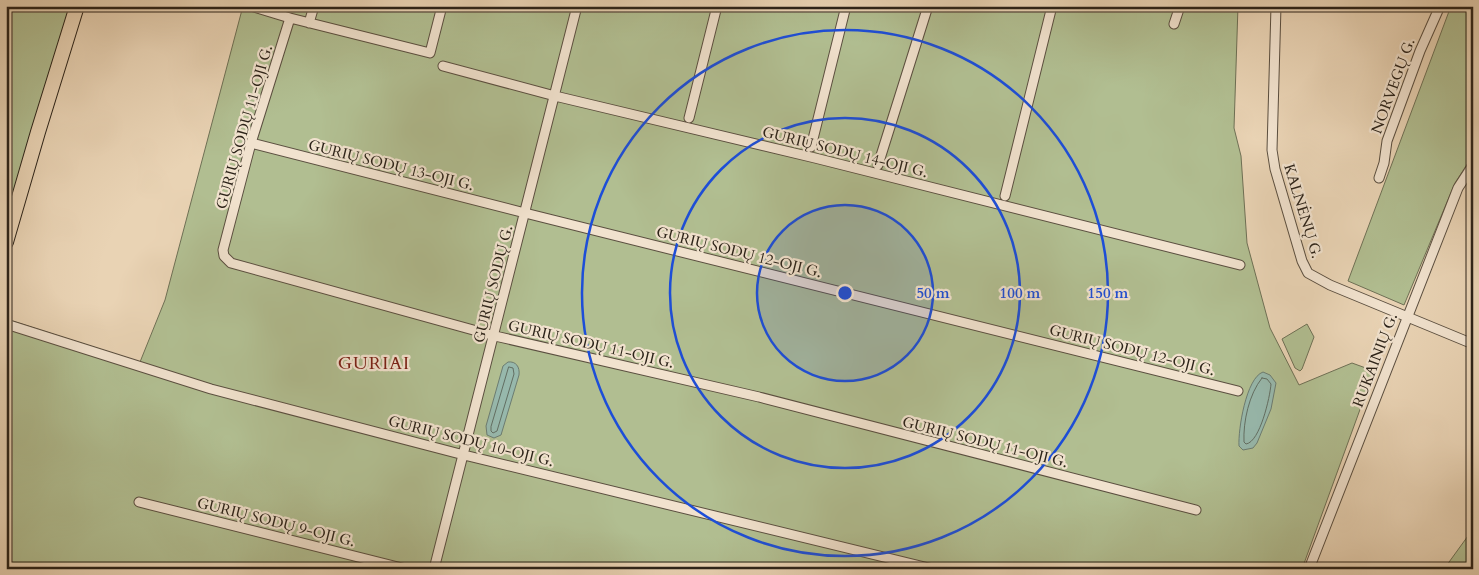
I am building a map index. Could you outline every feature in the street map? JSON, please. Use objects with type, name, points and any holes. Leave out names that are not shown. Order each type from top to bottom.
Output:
[{"type":"main road","points":[[6,242],[77,6]]},
{"type":"street","points":[[251,6],[309,23],[430,53],[442,6]]},
{"type":"street","points":[[309,23],[314,6]]},
{"type":"street","name":"GURIŲ SODŲ G.","points":[[434,569],[556,96],[577,6]]},
{"type":"street","points":[[689,118],[717,6]]},
{"type":"street","points":[[811,147],[846,6]]},
{"type":"street","points":[[878,165],[928,6]]},
{"type":"street","points":[[1005,196],[1052,6]]},
{"type":"street","points":[[1174,24],[1180,6]]},
{"type":"street","name":"KALNĖNŲ G.","points":[[1276,6],[1272,150],[1275,169],[1302,261],[1308,273],[1317,279],[1473,344]]},
{"type":"street","name":"NORVEGŲ G.","points":[[1379,178],[1384,163],[1386,141],[1420,51],[1440,6]]},
{"type":"street","name":"GURIŲ SODŲ 11-OJI G.","points":[[290,18],[251,143],[224,250],[224,256],[231,263],[495,336],[759,397],[1196,510]]},
{"type":"street","name":"GURIŲ SODŲ 14-OJI G.","points":[[444,66],[556,96],[1240,265]]},
{"type":"street","name":"GURIŲ SODŲ 13-OJI G.","points":[[251,143],[525,213]]},
{"type":"street","name":"RUKAINIŲ G.","points":[[1308,569],[1458,188],[1473,165]]},
{"type":"street","name":"GURIŲ SODŲ 12-OJI G.","points":[[525,213],[1238,391]]},
{"type":"street","name":"GURIŲ SODŲ 10-OJI G.","points":[[6,324],[211,388],[464,454],[933,569]]},
{"type":"street","name":"GURIŲ SODŲ 9-OJI G.","points":[[139,502],[406,569]]},
{"type":"green space","points":[[6,6],[71,6],[6,221]]},
{"type":"green space","points":[[243,6],[1238,6],[1234,128],[1241,156],[1247,243],[1270,328],[1299,385],[1352,363],[1374,371],[1302,569],[6,569],[6,319],[140,362],[165,300]]},
{"type":"green space","points":[[1451,6],[1473,6],[1473,155],[1455,183],[1404,305],[1348,281]]},
{"type":"green space","points":[[1307,324],[1314,337],[1300,371],[1295,368],[1282,339]]},
{"type":"green space","points":[[1473,529],[1473,569],[1444,569]]},
{"type":"water","points":[[508,362],[513,362],[517,365],[519,375],[501,435],[494,438],[487,435],[486,426],[503,366]]},
{"type":"water","points":[[1263,372],[1270,375],[1276,383],[1271,409],[1257,443],[1253,448],[1243,450],[1239,446],[1239,438],[1244,405],[1252,384],[1257,376]]},
{"type":"district","name":"GURIAI","points":[[374,363]]}]
